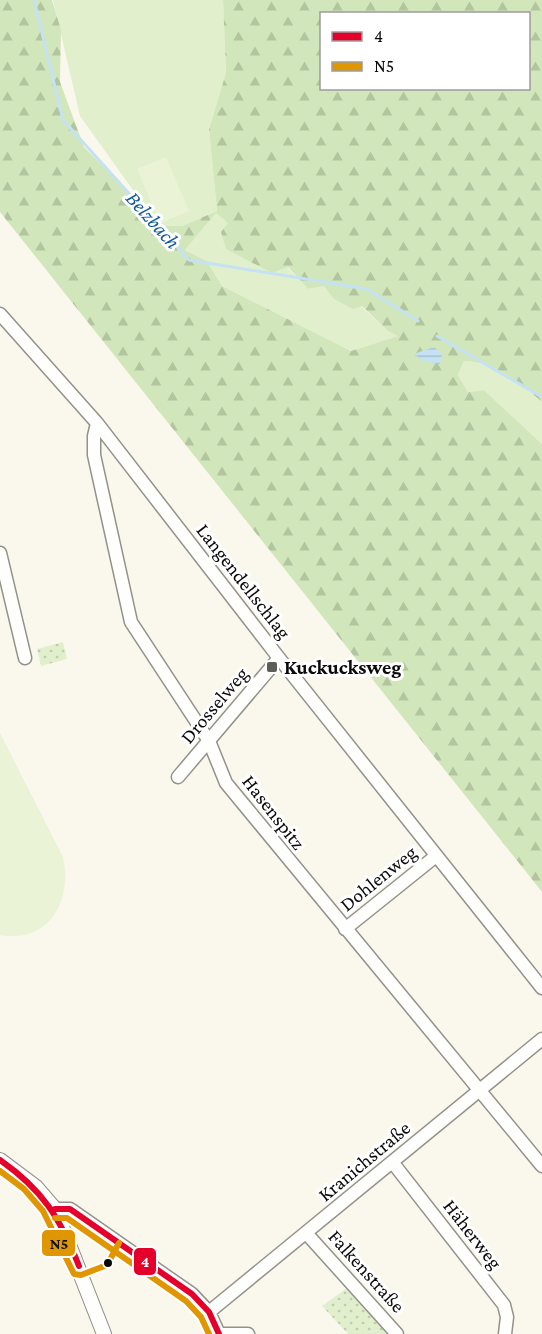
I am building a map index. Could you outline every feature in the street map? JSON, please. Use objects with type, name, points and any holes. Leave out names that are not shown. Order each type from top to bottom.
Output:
[{"type":"street","name":"Langendellschlag","points":[[0,314],[98,423],[279,658],[542,988]]},
{"type":"street","name":"Hasenspitz","points":[[98,423],[94,436],[94,455],[130,622],[209,741],[226,783],[345,929],[481,1089],[542,1166]]},
{"type":"street","points":[[0,553],[25,658]]},
{"type":"street","name":"Drosselweg","points":[[178,777],[279,658]]},
{"type":"street","name":"Dohlenweg","points":[[345,929],[436,856]]},
{"type":"street","name":"Kranichstraße","points":[[209,1312],[308,1234],[542,1039]]},
{"type":"street","points":[[0,1160],[36,1186],[55,1209],[104,1334]]},
{"type":"street","name":"Häherweg","points":[[393,1163],[504,1305],[507,1317],[505,1334]]},
{"type":"street","points":[[55,1209],[70,1209],[192,1294],[209,1312],[219,1334],[248,1334]]},
{"type":"street","name":"Falkenstraße","points":[[308,1234],[398,1334]]},
{"type":"green space","points":[[0,0],[52,0],[61,30],[60,82],[84,147],[163,226],[182,226],[217,211],[209,129],[226,73],[223,0],[542,0],[542,402],[506,374],[486,365],[464,361],[458,375],[468,392],[484,390],[542,444],[542,892],[0,212]],"holes":[[[216,213],[228,223],[221,232],[226,249],[272,273],[288,267],[308,289],[324,286],[334,299],[353,309],[362,306],[388,331],[398,336],[351,351],[222,286],[207,261],[185,250]]]},
{"type":"green space","points":[[53,0],[223,0],[226,74],[209,129],[217,211],[182,226],[162,226],[150,214],[80,116]]},
{"type":"green space","points":[[166,157],[189,211],[160,223],[137,169]]},
{"type":"green space","points":[[216,213],[287,267],[308,289],[324,286],[361,306],[388,331],[399,336],[351,351],[222,286],[207,261],[185,250]]},
{"type":"green space","points":[[464,361],[486,365],[506,374],[542,402],[542,444],[484,390],[468,392],[458,375]]},
{"type":"green space","points":[[63,642],[67,659],[41,666],[37,649]]},
{"type":"green space","points":[[0,733],[63,857],[65,873],[64,889],[54,916],[32,933],[17,936],[0,935]]},
{"type":"green space","points":[[347,1288],[390,1334],[348,1334],[322,1306]]},
{"type":"water","points":[[434,347],[442,354],[440,364],[423,361],[414,354]]},
{"type":"waterway","name":"Belzbach","points":[[34,0],[63,120],[189,260],[367,289],[418,321]]},
{"type":"waterway","name":"Belzbach","points":[[437,336],[542,397]]},
{"type":"transit line","name":"4","points":[[0,1160],[28,1182],[48,1206],[65,1233],[79,1266]]},
{"type":"transit line","name":"N5","points":[[0,1171],[24,1189],[43,1211],[74,1274],[81,1275],[107,1265],[119,1243]]},
{"type":"transit line","name":"4","points":[[55,1209],[70,1209],[192,1294],[209,1312],[219,1334]]},
{"type":"transit line","name":"N5","points":[[55,1218],[67,1218],[186,1301],[201,1317],[209,1334]]},
{"type":"place","name":"Kuckucksweg","points":[[272,667]]}]
